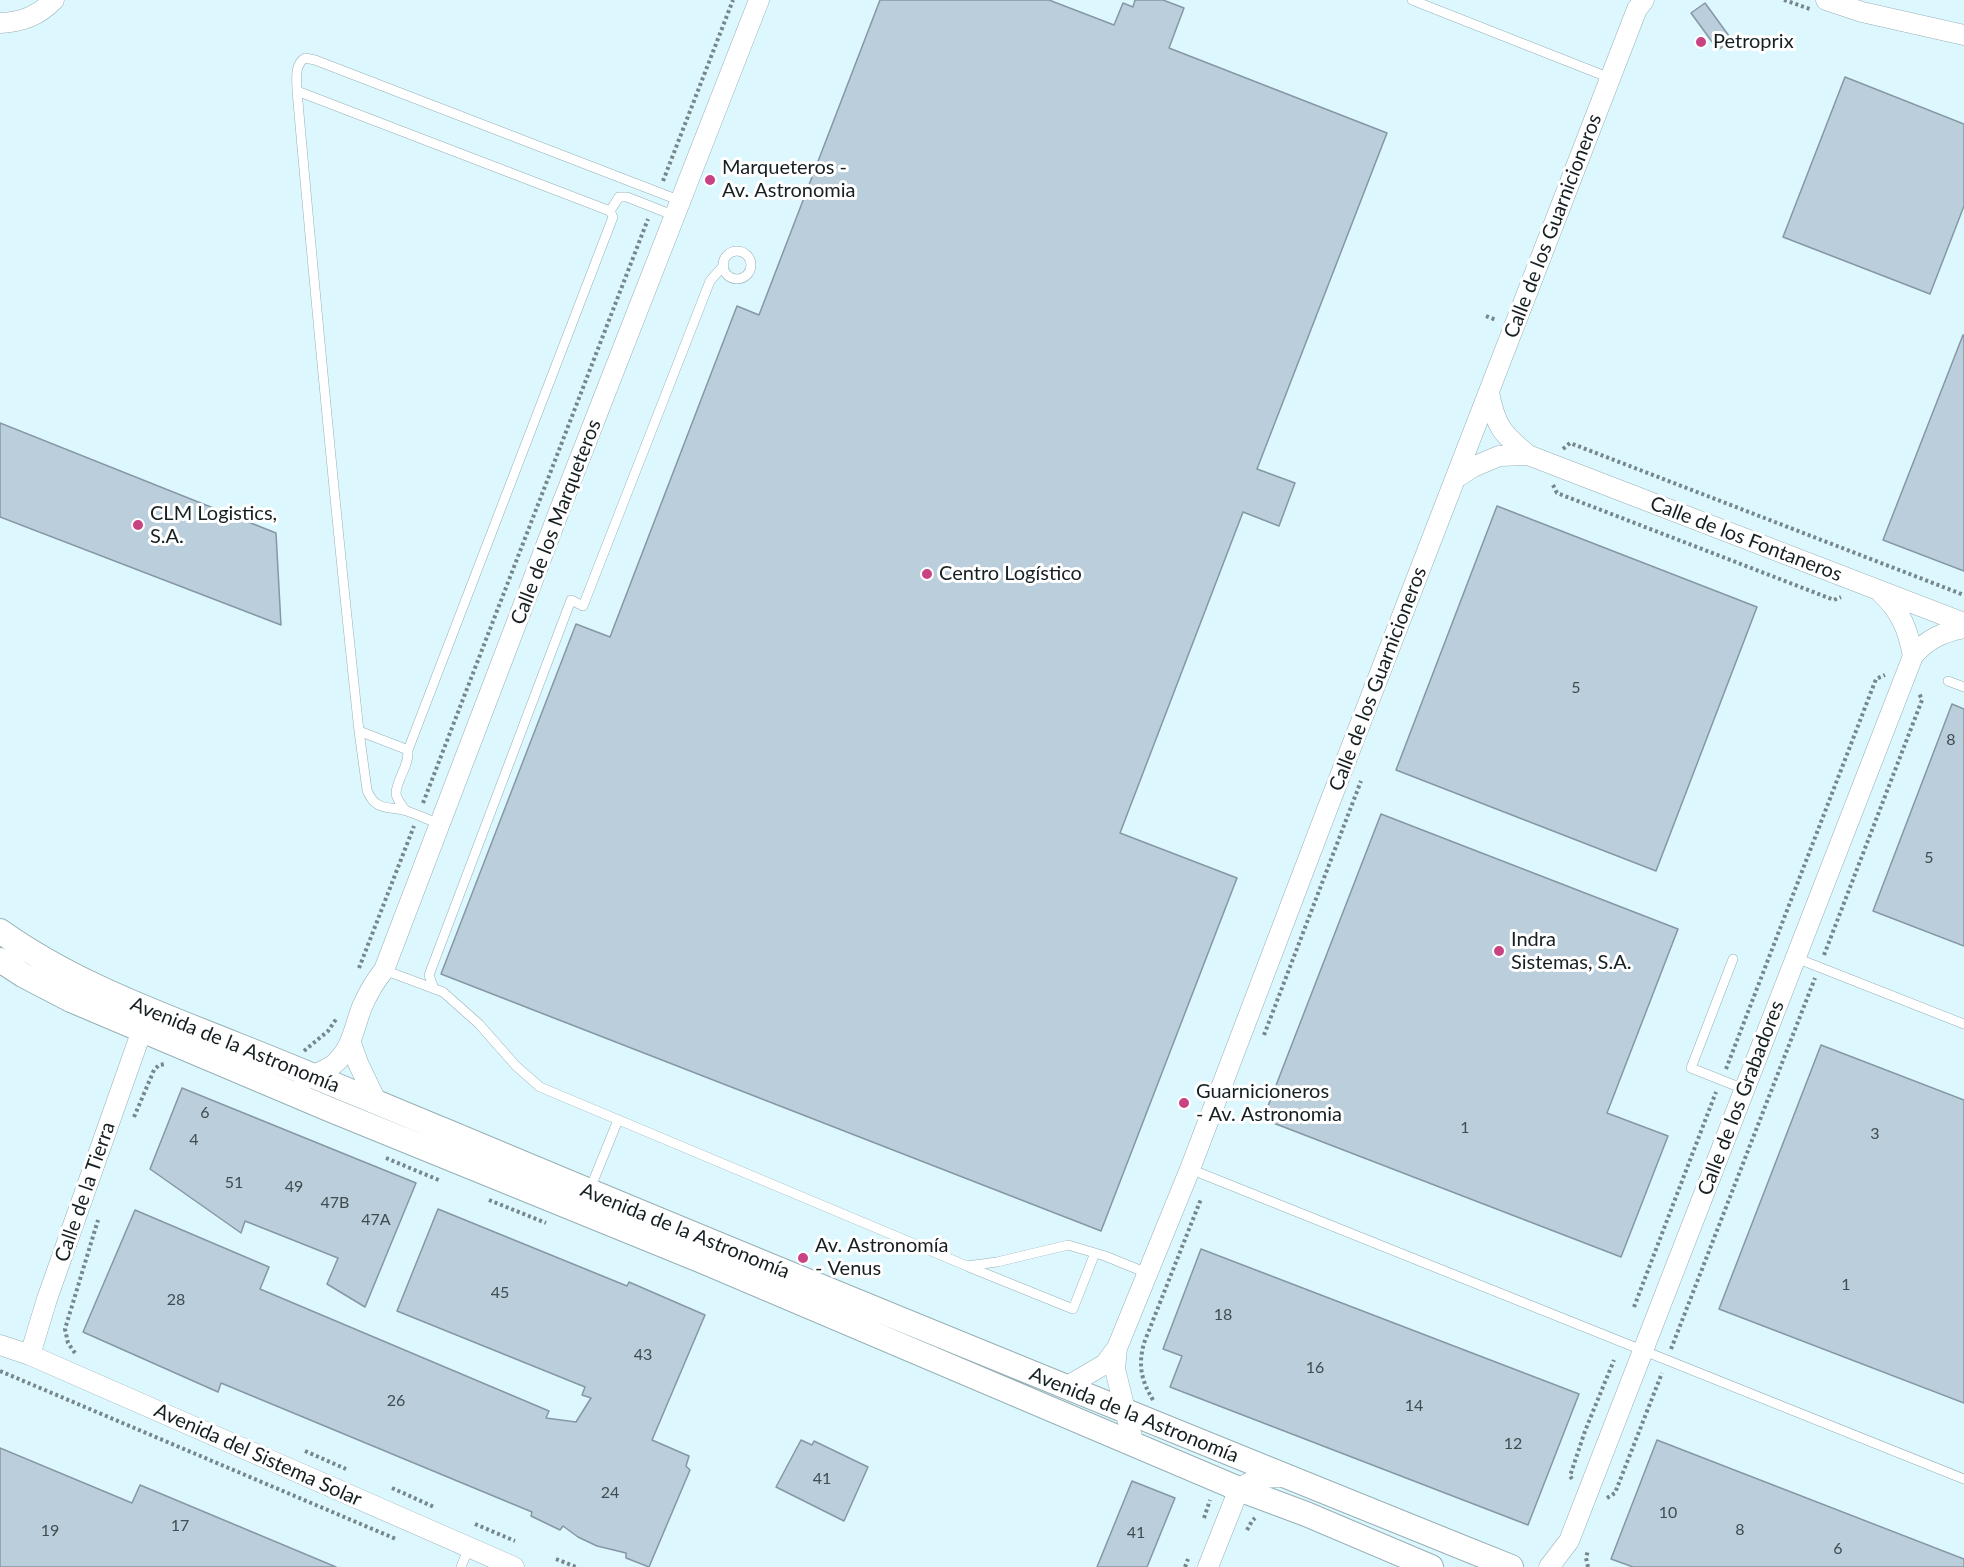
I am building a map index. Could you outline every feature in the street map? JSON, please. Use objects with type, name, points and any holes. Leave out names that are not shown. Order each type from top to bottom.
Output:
[{"type":"street","points":[[0,23],[23,21],[42,11],[54,0]]},
{"type":"street","name":"Calle de los Marqueteros","points":[[281,1088],[298,1083],[333,1065],[344,1054],[351,1042],[362,1007],[372,986],[384,970],[560,509],[759,0]]},
{"type":"street","points":[[1826,0],[1862,12],[1964,34]]},
{"type":"street","name":"Calle de los Guarnicioneros","points":[[1066,1387],[1105,1364],[1117,1348],[1190,1169],[1319,829],[1640,3]]},
{"type":"street","name":"Calle de los Fontaneros","points":[[1489,393],[1493,414],[1506,437],[1528,455],[1964,623]]},
{"type":"street","name":"Calle de los Fontaneros","points":[[1456,478],[1473,467],[1499,456],[1528,455]]},
{"type":"street","points":[[1875,588],[1900,613],[1909,634],[1913,656]]},
{"type":"street","name":"Calle de los Grabadores","points":[[1549,1567],[1569,1541],[1913,656],[1924,642],[1964,628]]},
{"type":"street","name":"Avenida de la Astronomía","points":[[0,931],[29,952],[121,999],[313,1075],[1066,1387],[1511,1567]]},
{"type":"street","name":"Avenida de la Astronomía","points":[[0,960],[71,1000],[702,1261],[1431,1567]]},
{"type":"street","points":[[121,999],[133,1009],[140,1019],[142,1030],[152,1024],[162,1023],[198,1029]]},
{"type":"street","name":"Calle de la Tierra","points":[[30,1355],[47,1299],[142,1030]]},
{"type":"street","points":[[351,1042],[377,1103]]},
{"type":"street","name":"Avenida del Sistema Solar","points":[[0,1345],[30,1355],[514,1567]]},
{"type":"street","name":"Calle de los Guarnicioneros","points":[[1117,1348],[1115,1369],[1133,1442]]},
{"type":"street","points":[[1208,1567],[1239,1488],[1236,1474],[1224,1451]]},
{"type":"street","points":[[1239,1488],[1262,1479],[1289,1477]]},
{"type":"street","name":"Calle de los Grabadores","points":[[1569,1541],[1572,1567]]},
{"type":"lane","points":[[1412,0],[1610,78]]},
{"type":"lane","points":[[440,824],[405,810],[395,811],[379,805],[370,799],[367,790],[326,414],[297,91],[297,69],[300,61],[305,58],[315,60],[678,209]]},
{"type":"lane","points":[[297,91],[610,211],[613,217],[408,750],[408,760],[396,793],[405,810]]},
{"type":"lane","points":[[610,211],[619,197],[678,209]]},
{"type":"lane","points":[[435,989],[429,975],[571,600],[583,606],[710,281],[724,265]]},
{"type":"lane","points":[[1948,681],[1964,687]]},
{"type":"lane","points":[[359,731],[408,750]]},
{"type":"lane","points":[[1795,957],[1964,1024]]},
{"type":"lane","points":[[1733,959],[1690,1068],[1744,1089]]},
{"type":"lane","points":[[384,970],[442,992],[479,1024],[516,1066],[540,1087],[1073,1309],[1095,1253]]},
{"type":"lane","points":[[589,1191],[618,1120]]},
{"type":"lane","points":[[1190,1169],[1964,1479]]},
{"type":"lane","points":[[967,1266],[997,1262],[1068,1245],[1147,1274]]},
{"type":"lane","points":[[461,1567],[469,1547]]},
{"type":"path","points":[[1559,452],[1570,443],[1964,595]]},
{"type":"path","points":[[1550,479],[1557,493],[1834,600],[1848,593]]},
{"type":"path","points":[[1634,1307],[1876,679],[1887,674]]},
{"type":"path","points":[[1604,1505],[1608,1496],[1615,1493],[1923,700],[1917,688]]},
{"type":"path","points":[[1261,1042],[1364,775]]},
{"type":"path","points":[[130,1128],[154,1070],[159,1065],[171,1063]]},
{"type":"path","points":[[377,1154],[441,1181]]},
{"type":"path","points":[[1160,1408],[1146,1388],[1140,1373],[1140,1359],[1144,1343],[1201,1199]]},
{"type":"path","points":[[81,1357],[68,1343],[65,1329],[99,1215]]},
{"type":"path","points":[[1575,1481],[1570,1476],[1585,1431],[1614,1360]]},
{"type":"path","points":[[0,1371],[396,1539]]},
{"type":"path","points":[[103,1413],[112,1391]]},
{"type":"path","points":[[305,1451],[346,1469]]},
{"type":"path","points":[[393,1488],[434,1507]]},
{"type":"path","points":[[1203,1520],[1210,1502],[1209,1495]]},
{"type":"path","points":[[1247,1530],[1252,1521],[1259,1517]]},
{"type":"path","points":[[475,1524],[515,1541]]},
{"type":"path","points":[[1588,1567],[1586,1558],[1589,1546]]},
{"type":"path","points":[[1185,1567],[1189,1558]]},
{"type":"path","points":[[556,1559],[575,1567]]},
{"type":"building","name":"Centro Logístico","points":[[880,0],[1049,0],[1114,25],[1123,3],[1133,7],[1135,0],[1163,0],[1184,8],[1169,48],[1387,133],[1257,469],[1295,483],[1279,526],[1243,512],[1120,833],[1237,878],[1101,1231],[441,974],[576,624],[610,637],[737,306],[759,315]]},
{"type":"building","points":[[1705,3],[1732,40],[1718,50],[1691,13]]},
{"type":"building","points":[[1845,77],[1964,124],[1964,206],[1930,294],[1783,237]]},
{"type":"building","points":[[1964,335],[1964,571],[1883,540]]},
{"type":"building","name":"CLM Logistics, S.A.","points":[[0,423],[276,533],[281,625],[0,517]]},
{"type":"building","points":[[1497,506],[1757,607],[1656,871],[1396,770]]},
{"type":"building","points":[[1952,704],[1964,709],[1964,946],[1873,911]]},
{"type":"building","points":[[1381,814],[1678,929],[1607,1113],[1668,1136],[1621,1257],[1263,1119]]},
{"type":"building","points":[[1821,1045],[1964,1100],[1964,1403],[1719,1309]]},
{"type":"building","points":[[182,1088],[416,1183],[365,1307],[327,1284],[338,1258],[245,1221],[241,1233],[150,1169]]},
{"type":"building","points":[[438,1209],[627,1286],[629,1282],[705,1315],[652,1440],[689,1456],[686,1466],[690,1470],[649,1567],[626,1558],[626,1553],[597,1546],[578,1537],[563,1526],[560,1530],[531,1516],[532,1512],[221,1383],[218,1392],[83,1332],[135,1210],[269,1267],[260,1289],[549,1411],[546,1418],[576,1422],[591,1398],[582,1395],[585,1387],[397,1311]]},
{"type":"building","points":[[1201,1249],[1579,1394],[1528,1525],[1170,1387],[1182,1356],[1163,1349]]},
{"type":"building","points":[[801,1440],[812,1445],[814,1441],[868,1467],[844,1521],[776,1487]]},
{"type":"building","points":[[1657,1440],[1964,1559],[1964,1567],[1633,1567],[1611,1559]]},
{"type":"building","points":[[0,1448],[132,1503],[140,1485],[336,1567],[0,1567]]},
{"type":"building","points":[[1132,1481],[1175,1498],[1147,1567],[1097,1567]]},
{"type":"place","name":"Petroprix","points":[[1701,42]]},
{"type":"place","name":"Marqueteros - Av. Astronomia","points":[[710,180]]},
{"type":"place","name":"CLM Logistics, S.A.","points":[[138,525]]},
{"type":"place","name":"Centro Logístico","points":[[927,574]]},
{"type":"place","name":"Indra Sistemas, S.A.","points":[[1499,951]]},
{"type":"place","name":"Guarnicioneros - Av. Astronomia","points":[[1184,1103]]},
{"type":"place","name":"Av. Astronomía - Venus","points":[[803,1258]]}]
